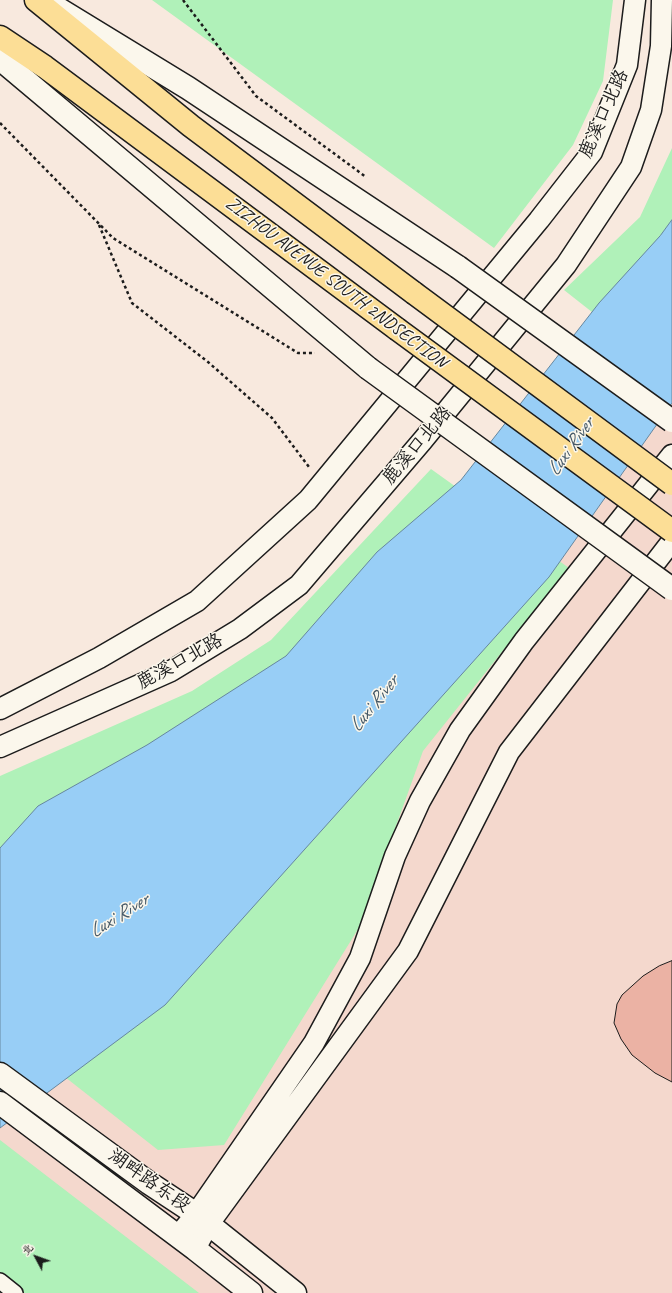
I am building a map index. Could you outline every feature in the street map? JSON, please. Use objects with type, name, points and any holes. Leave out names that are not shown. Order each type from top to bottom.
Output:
[{"type":"main road","name":"ZIZHOU AVENUE SOUTH 2NDSECTION","points":[[36,0],[191,126],[672,484]]},
{"type":"main road","points":[[45,0],[188,88],[458,267],[672,421]]},
{"type":"main road","name":"ZIZHOU AVENUE SOUTH 2NDSECTION","points":[[0,38],[45,68],[672,531]]},
{"type":"main road","points":[[0,59],[360,361],[672,589]]},
{"type":"main road","name":"湖畔路东段","points":[[0,1074],[202,1220],[295,1293]]},
{"type":"main road","name":"湖畔路东段","points":[[0,1103],[186,1242],[251,1293]]},
{"type":"street","name":"鹿溪口北路","points":[[0,709],[100,658],[197,601],[308,500],[539,220],[592,152],[627,65],[635,0]]},
{"type":"street","name":"鹿溪口北路","points":[[0,747],[171,671],[240,629],[299,585],[424,440],[566,265],[631,167],[651,110],[661,46],[662,0]]},
{"type":"street","points":[[202,1220],[314,1042],[360,958],[395,856],[420,801],[460,730],[524,641],[672,455]]},
{"type":"street","points":[[186,1242],[408,951],[509,752],[672,540]]},
{"type":"street","points":[[0,1281],[15,1293]]},
{"type":"path","points":[[183,0],[256,96],[369,179]]},
{"type":"path","points":[[0,123],[113,238],[298,353],[360,361]]},
{"type":"path","points":[[98,223],[132,303],[208,362],[272,418],[322,483]]},
{"type":"shaded area","points":[[672,403],[672,1293],[0,1293],[0,1128],[109,1045],[549,577]]},
{"type":"green space","points":[[152,0],[613,0],[603,81],[573,145],[494,248]]},
{"type":"green space","points":[[672,148],[672,375],[564,290],[640,217]]},
{"type":"green space","points":[[431,469],[569,568],[423,751],[360,926],[224,1145],[158,1150],[0,1026],[0,776],[192,691],[271,640]]},
{"type":"green space","points":[[0,1140],[199,1293],[0,1293]]},
{"type":"water","name":"Luxi River","points":[[672,220],[672,403],[549,577],[165,1005],[0,1128],[0,848],[38,806],[147,745],[286,656],[377,552],[461,480],[599,303],[660,236]]},
{"type":"building","points":[[672,961],[672,1082],[655,1073],[632,1055],[621,1039],[614,1023],[617,1004],[622,995],[643,976],[659,966]]}]
